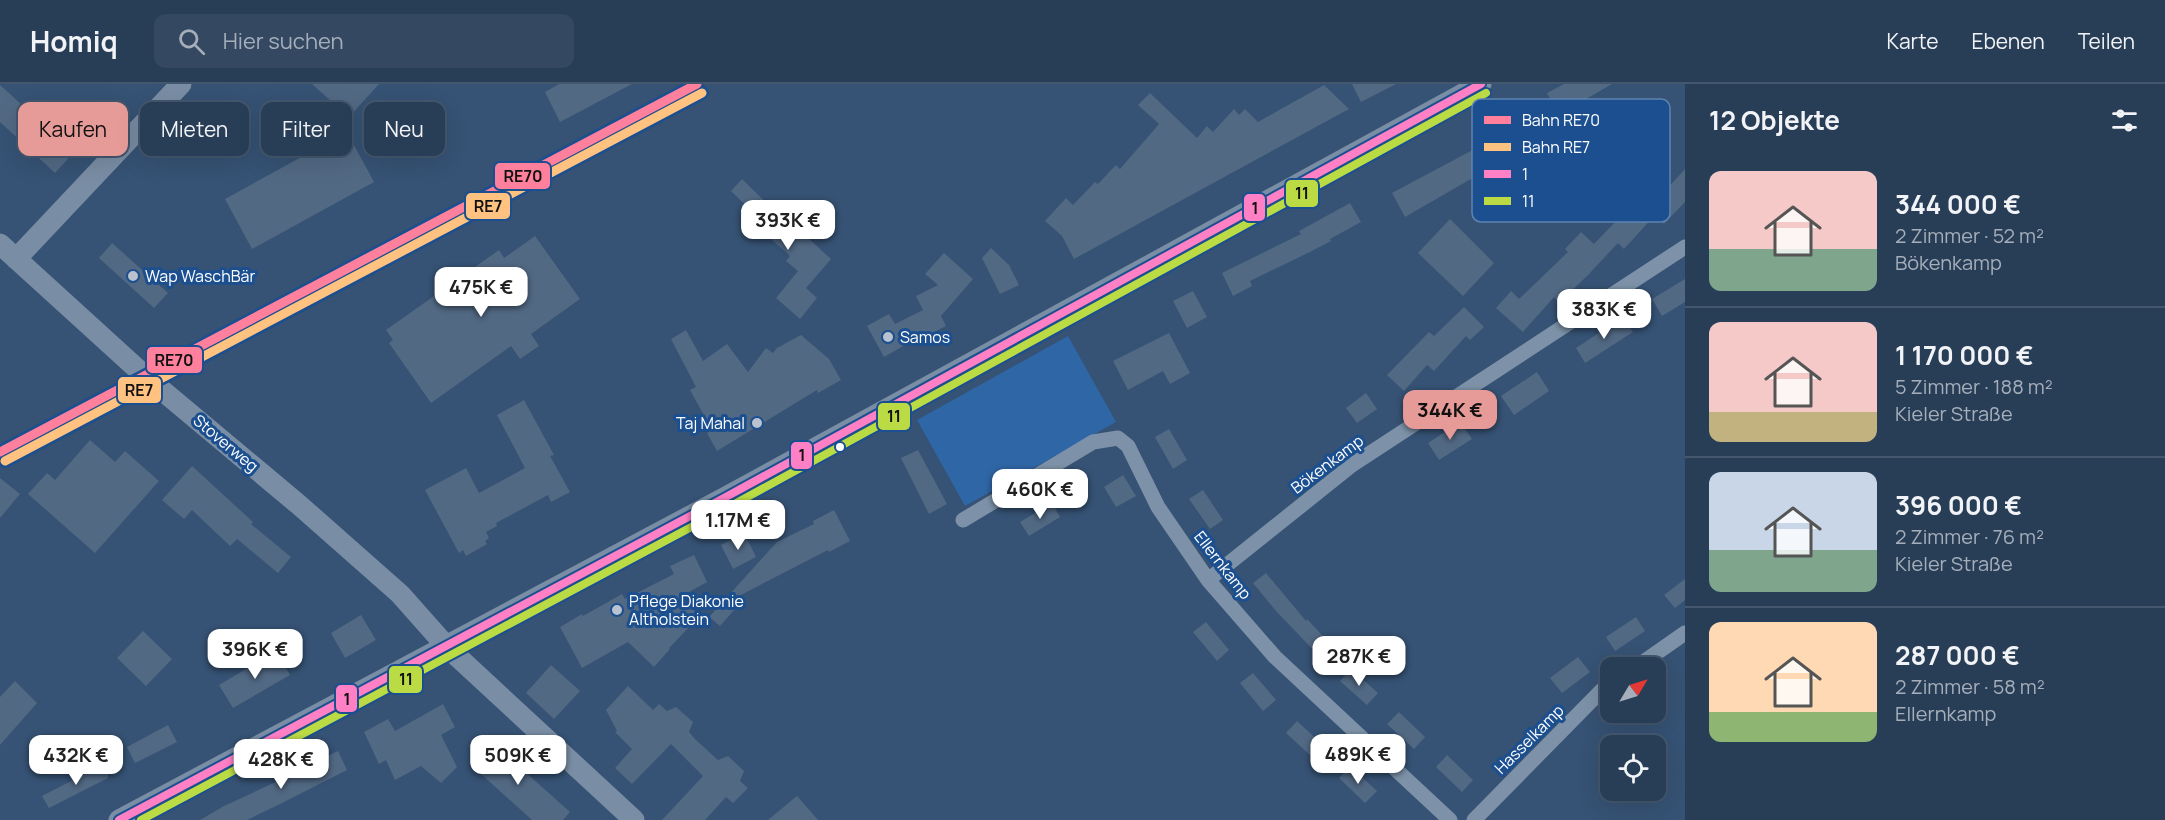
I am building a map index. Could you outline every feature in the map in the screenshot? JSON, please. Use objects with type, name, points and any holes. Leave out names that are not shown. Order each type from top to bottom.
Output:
[{"type":"main road","points":[[16,258],[181,84]]},
{"type":"main road","points":[[119,820],[724,498],[1481,84]]},
{"type":"main road","name":"Stoverweg","points":[[0,244],[145,375],[298,504],[400,594],[447,646],[634,820]]},
{"type":"street","name":"Bökenkamp","points":[[1208,580],[1352,465],[1685,248]]},
{"type":"street","name":"Ellernkamp","points":[[963,520],[1093,442],[1118,438],[1128,446],[1158,507],[1208,580],[1275,657],[1450,820]]},
{"type":"street","points":[[1651,657],[1685,633]]},
{"type":"street","name":"Hasselkamp","points":[[1473,820],[1600,692]]},
{"type":"shaded area","points":[[1068,336],[1116,422],[965,506],[917,420]]},
{"type":"building","points":[[312,84],[379,84],[352,114],[352,102],[332,102]]},
{"type":"building","points":[[559,84],[632,84],[560,122],[545,92]]},
{"type":"building","points":[[1352,84],[1396,84],[1361,102]]},
{"type":"building","points":[[1564,84],[1612,84],[1586,99],[1550,99],[1547,93]]},
{"type":"building","points":[[0,85],[19,102],[18,139],[0,122]]},
{"type":"building","points":[[1324,85],[1349,109],[1074,259],[1062,236],[1045,221],[1066,198],[1073,205],[1095,182],[1098,184],[1116,165],[1120,169],[1159,124],[1138,105],[1150,93],[1197,138],[1207,126],[1213,132],[1234,109],[1239,115],[1245,109],[1258,122]]},
{"type":"building","points":[[352,141],[374,182],[252,249],[225,199],[303,156],[352,156]]},
{"type":"building","points":[[1472,150],[1472,178],[1405,217],[1392,193]]},
{"type":"building","points":[[37,156],[70,156],[55,173]]},
{"type":"building","points":[[1685,169],[1685,202],[1670,218],[1670,185]]},
{"type":"building","points":[[742,179],[786,222],[788,220],[831,259],[806,288],[817,298],[800,319],[776,298],[798,271],[786,261],[790,256],[771,239],[775,234],[731,191]]},
{"type":"building","points":[[1350,203],[1361,222],[1330,239],[1331,241],[1250,281],[1252,286],[1233,296],[1222,273],[1301,234],[1299,231]]},
{"type":"building","points":[[1450,219],[1494,263],[1463,296],[1418,253]]},
{"type":"building","points":[[1615,222],[1649,222],[1624,249],[1618,243],[1559,303],[1554,297],[1523,332],[1496,308],[1511,291],[1519,299],[1568,252],[1565,249],[1581,232],[1594,244]]},
{"type":"building","points":[[535,236],[580,299],[531,334],[539,346],[520,359],[511,346],[431,403],[389,343],[393,340],[386,330],[499,250],[504,258]]},
{"type":"building","name":"Wap WaschBär","points":[[112,243],[168,293],[154,308],[99,258]]},
{"type":"building","points":[[991,248],[1009,265],[1019,285],[1000,294],[982,258]]},
{"type":"building","points":[[944,253],[973,279],[941,316],[946,326],[927,336],[926,333],[884,357],[867,326],[889,314],[895,324],[923,310],[916,296],[938,285],[925,274]]},
{"type":"building","points":[[1685,279],[1685,302],[1662,316],[1652,299]]},
{"type":"building","points":[[1193,291],[1207,317],[1187,328],[1173,301]]},
{"type":"building","points":[[1464,307],[1484,327],[1470,340],[1466,336],[1434,371],[1427,365],[1404,391],[1387,375],[1429,332],[1434,336]]},
{"type":"building","points":[[1623,317],[1633,332],[1585,363],[1576,348]]},
{"type":"building","points":[[686,330],[703,361],[727,344],[748,372],[766,348],[773,353],[777,348],[801,335],[829,359],[841,380],[818,393],[817,390],[717,451],[707,433],[712,430],[690,390],[696,387],[671,339]]},
{"type":"building","points":[[1169,333],[1190,373],[1170,384],[1163,371],[1128,390],[1113,361]]},
{"type":"building","points":[[1537,372],[1549,391],[1514,415],[1501,396]]},
{"type":"building","points":[[1366,393],[1377,409],[1357,423],[1346,408]]},
{"type":"building","points":[[524,400],[554,455],[550,456],[570,492],[551,502],[548,495],[496,523],[497,526],[486,532],[489,538],[485,541],[487,544],[466,556],[463,550],[459,553],[425,490],[466,468],[479,493],[525,468],[497,415]]},
{"type":"building","points":[[1460,422],[1472,439],[1439,460],[1428,443]]},
{"type":"building","points":[[1169,429],[1187,460],[1173,469],[1155,437]]},
{"type":"building","points":[[90,440],[115,462],[125,451],[159,481],[95,553],[28,494],[47,473],[55,480]]},
{"type":"building","points":[[918,450],[947,504],[929,514],[901,458]]},
{"type":"building","points":[[192,466],[253,522],[251,524],[291,557],[278,573],[237,539],[230,546],[192,510],[184,519],[162,500]]},
{"type":"building","points":[[1123,475],[1136,496],[1116,507],[1104,487]]},
{"type":"building","points":[[0,478],[20,494],[0,518]]},
{"type":"building","points":[[1203,490],[1223,520],[1210,529],[1189,499]]},
{"type":"building","points":[[1052,503],[1060,517],[1029,536],[1020,522]]},
{"type":"building","points":[[834,510],[850,541],[739,596],[743,600],[720,626],[709,617],[777,542],[814,524],[813,521]]},
{"type":"building","points":[[744,533],[756,557],[733,569],[721,545]]},
{"type":"building","points":[[694,555],[707,582],[680,597],[700,616],[654,667],[628,642],[582,668],[560,627],[622,594],[625,599],[674,574],[670,566]]},
{"type":"building","points":[[1266,573],[1306,621],[1307,619],[1332,646],[1320,657],[1253,583]]},
{"type":"building","points":[[1685,579],[1685,600],[1675,608],[1664,595]]},
{"type":"building","points":[[361,615],[376,640],[345,658],[331,633]]},
{"type":"building","points":[[1636,617],[1645,631],[1615,651],[1606,637]]},
{"type":"building","points":[[1206,622],[1229,650],[1217,661],[1193,632]]},
{"type":"building","points":[[143,631],[172,659],[146,686],[117,658]]},
{"type":"building","points":[[276,651],[290,675],[233,708],[219,685]]},
{"type":"building","points":[[1578,657],[1590,672],[1562,693],[1550,678]]},
{"type":"building","points":[[551,665],[580,691],[554,719],[526,693]]},
{"type":"building","points":[[1351,669],[1378,693],[1367,705],[1340,681]]},
{"type":"building","points":[[1253,673],[1276,700],[1263,711],[1240,683]]},
{"type":"building","points":[[15,681],[37,703],[0,745],[0,697]]},
{"type":"building","points":[[628,686],[653,710],[659,704],[667,711],[676,707],[693,722],[689,732],[696,740],[718,760],[728,756],[744,771],[740,781],[748,788],[733,803],[726,797],[705,820],[662,820],[703,776],[671,744],[632,784],[615,768],[632,749],[615,732],[617,731],[606,710]]},
{"type":"building","points":[[443,704],[455,727],[441,735],[457,767],[441,783],[421,766],[395,780],[386,760],[379,764],[364,732],[388,719],[395,731]]},
{"type":"building","points":[[1399,712],[1425,737],[1414,749],[1387,724]]},
{"type":"building","points":[[1297,721],[1324,746],[1313,758],[1286,733]]},
{"type":"building","points":[[168,725],[177,742],[135,763],[127,747]]},
{"type":"building","points":[[492,742],[570,812],[563,820],[532,820],[471,765]]},
{"type":"building","points":[[338,751],[347,770],[278,805],[247,820],[200,820],[224,806]]},
{"type":"building","points":[[1447,755],[1473,780],[1462,792],[1436,767]]},
{"type":"building","points":[[104,764],[108,778],[49,808],[42,796]]},
{"type":"building","points":[[1350,766],[1377,791],[1365,803],[1339,778]]},
{"type":"building","points":[[797,796],[818,820],[768,820]]},
{"type":"rail line","name":"RE70","points":[[0,452],[697,84]]},
{"type":"rail line","name":"RE7","points":[[5,461],[702,93]]},
{"type":"transit line","name":"1","points":[[119,820],[724,498],[1481,84]]},
{"type":"transit line","name":"11","points":[[1475,99],[1486,93]]},
{"type":"transit line","name":"11","points":[[141,820],[729,507],[1472,101]]},
{"type":"place","name":"Wap WaschBär","points":[[133,276]]},
{"type":"place","name":"Samos","points":[[888,337]]},
{"type":"place","name":"Taj Mahal","points":[[757,423]]},
{"type":"place","name":"Pflege Diakonie Altholstein","points":[[617,610]]}]
